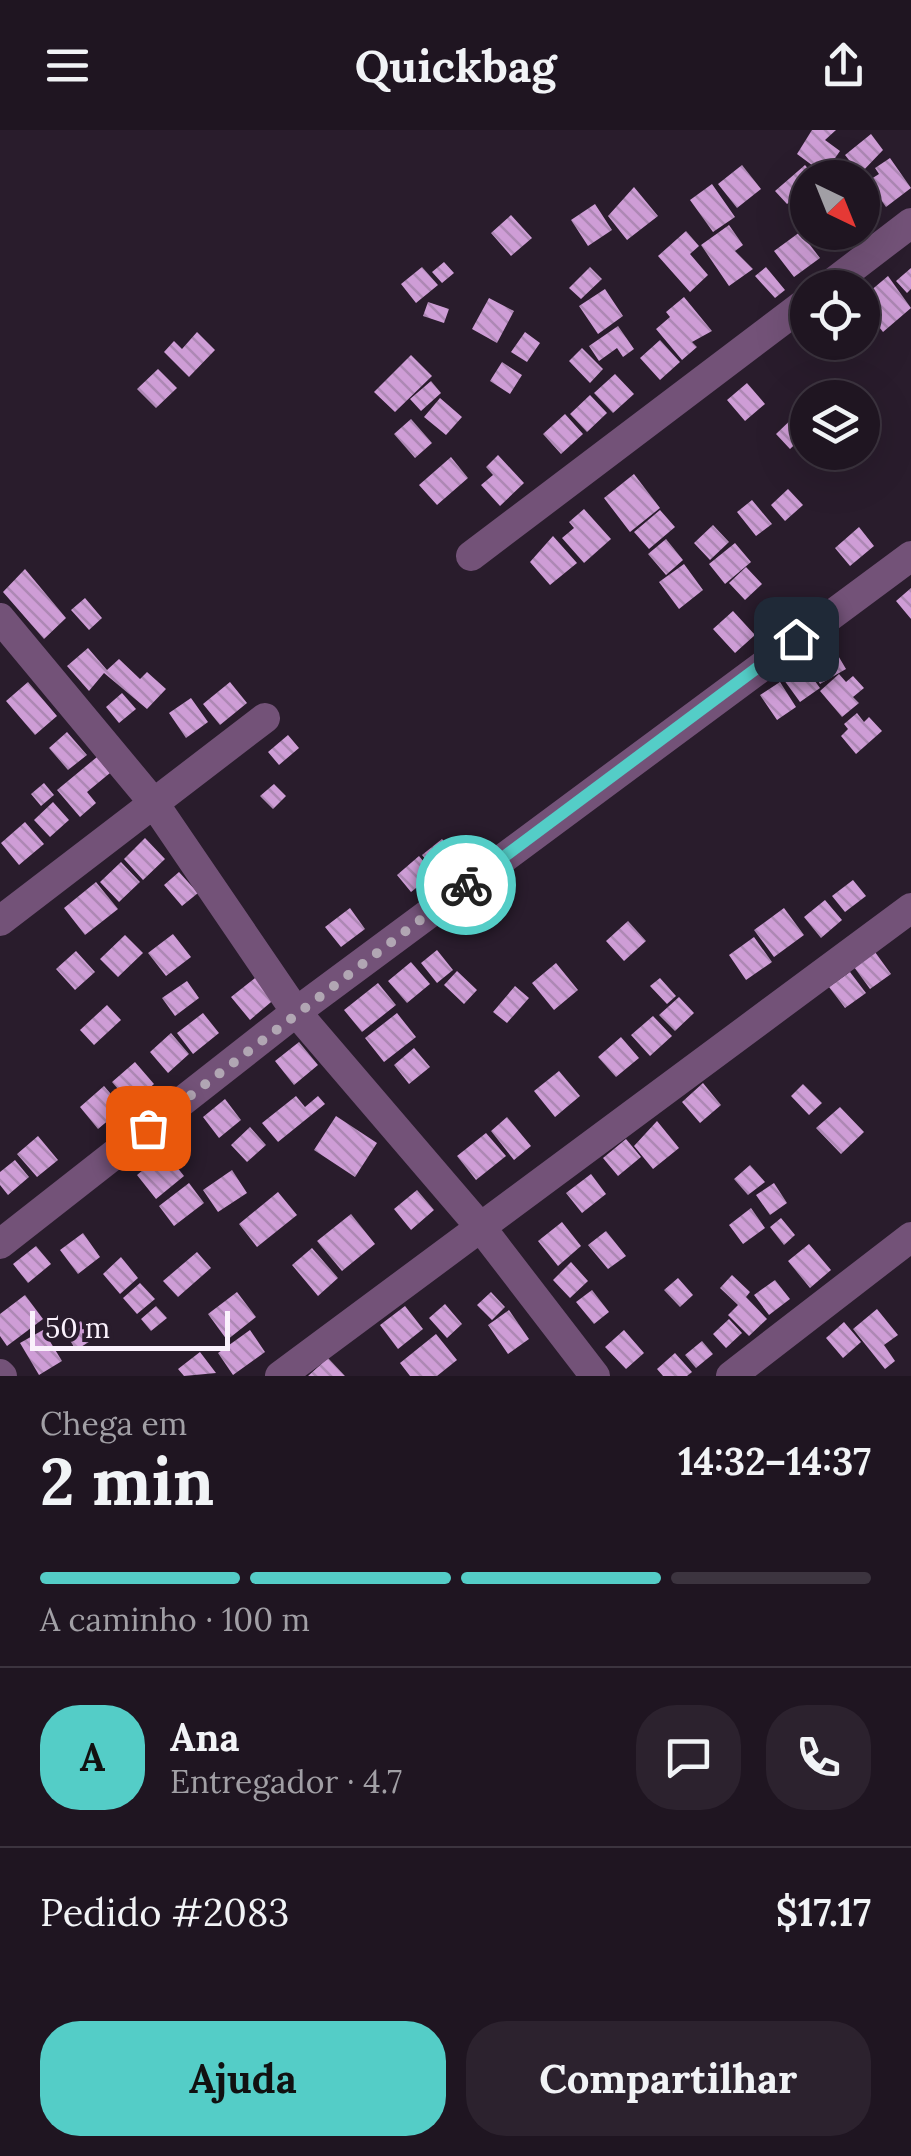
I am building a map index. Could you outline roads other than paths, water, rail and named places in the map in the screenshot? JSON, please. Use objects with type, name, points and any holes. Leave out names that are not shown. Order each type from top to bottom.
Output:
[{"type":"street","points":[[850,270],[911,223]]},
{"type":"street","points":[[471,556],[790,316]]},
{"type":"street","points":[[0,1244],[296,1012],[911,556]]},
{"type":"street","points":[[0,618],[153,802],[296,1012],[482,1229],[595,1376]]},
{"type":"street","points":[[0,921],[265,718]]},
{"type":"street","points":[[280,1376],[911,908]]},
{"type":"street","points":[[731,1376],[911,1237]]}]
